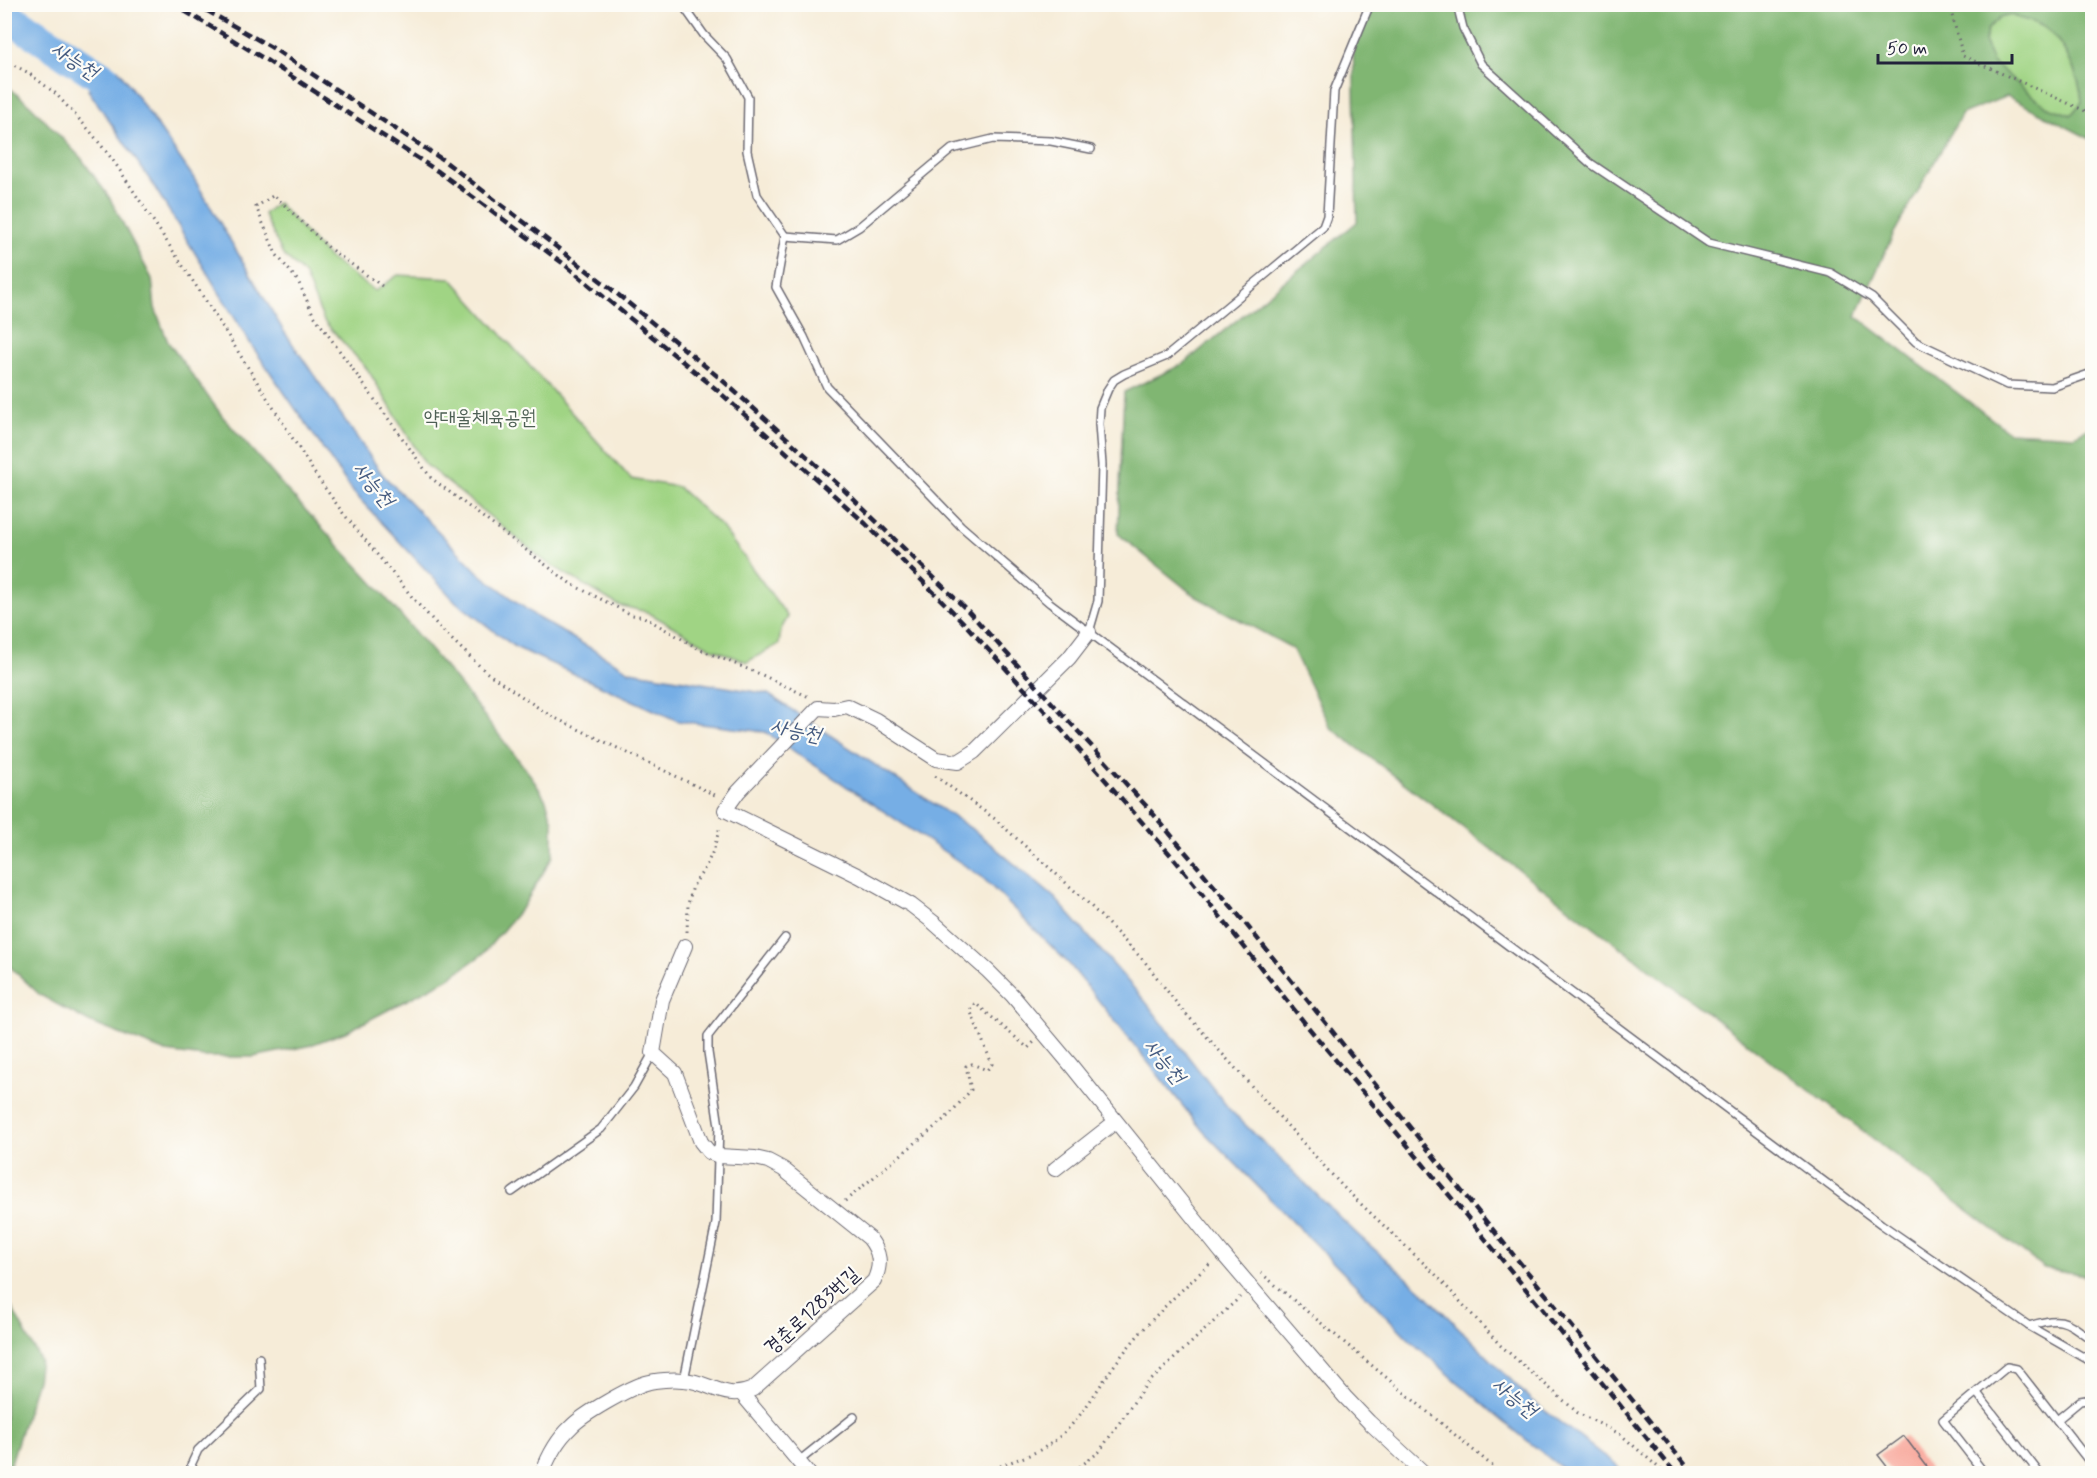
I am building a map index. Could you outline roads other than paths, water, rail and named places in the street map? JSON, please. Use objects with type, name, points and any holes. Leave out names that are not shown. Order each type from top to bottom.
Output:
[{"type":"street","points":[[1089,632],[1053,674],[974,752],[958,762],[936,759],[876,720],[847,706],[834,709],[818,708],[738,792],[725,810],[859,876],[911,905],[988,971],[1044,1034],[1222,1253],[1345,1397],[1425,1473]]},
{"type":"street","points":[[684,946],[662,1000],[653,1053],[675,1073],[701,1142],[709,1152],[719,1156]]},
{"type":"street","points":[[1055,1169],[1115,1122]]},
{"type":"street","name":"경춘로1283번길","points":[[719,1156],[768,1161],[783,1169],[869,1238],[877,1249],[880,1259],[874,1281],[753,1389],[742,1394]]},
{"type":"street","points":[[542,1473],[547,1460],[571,1426],[591,1411],[646,1383],[684,1380],[730,1393],[742,1394],[809,1473]]},
{"type":"lane","points":[[682,4],[704,35],[727,59],[748,97],[747,151],[757,195],[785,236],[776,287],[804,337],[827,387],[961,526],[1050,603],[1872,1217],[2029,1326],[2092,1362]]},
{"type":"lane","points":[[1089,632],[1098,601],[1102,465],[1099,424],[1100,408],[1108,389],[1114,380],[1124,374],[1167,356],[1323,227],[1327,216],[1334,91],[1370,4]]},
{"type":"lane","points":[[1457,4],[1463,28],[1481,64],[1590,163],[1709,243],[1831,273],[1872,298],[1916,342],[2007,385],[2052,387],[2092,373]]},
{"type":"lane","points":[[785,236],[837,240],[859,227],[952,149],[993,139],[1051,141],[1091,149]]},
{"type":"lane","points":[[684,1380],[716,1222],[719,1126],[708,1052],[708,1036],[785,938]]},
{"type":"lane","points":[[512,1192],[601,1129],[634,1087],[653,1053]]},
{"type":"lane","points":[[2029,1326],[2047,1320],[2060,1320],[2070,1323],[2092,1340]]},
{"type":"lane","points":[[196,1473],[191,1465],[198,1450],[261,1389],[259,1358]]},
{"type":"lane","points":[[1985,1473],[1943,1420],[2007,1367],[2017,1369],[2092,1465]]},
{"type":"lane","points":[[1977,1393],[2040,1473]]},
{"type":"lane","points":[[2057,1420],[2080,1401],[2092,1399]]},
{"type":"lane","points":[[799,1461],[854,1417]]},
{"type":"lane","points":[[2088,1473],[2092,1470]]},
{"type":"water","points":[[118,69],[193,177],[283,330],[382,474],[480,574],[538,618],[630,671],[768,694],[975,831],[1055,898],[1145,1001],[1229,1109],[1357,1234],[1423,1292],[1531,1400],[1624,1473],[1568,1473],[1499,1418],[1412,1342],[1203,1131],[1070,965],[982,877],[765,732],[678,721],[515,647],[456,602],[353,492],[252,346],[152,183],[88,90]]},
{"type":"waterway","name":"사능천","points":[[4,14],[105,79],[127,114]]},
{"type":"railway","points":[[173,4],[263,58],[439,172],[564,264],[716,389],[866,524],[962,621],[1053,720],[1175,860],[1308,1027],[1460,1208],[1676,1474]]},
{"type":"railway","points":[[195,4],[271,47],[443,160],[610,288],[722,380],[839,485],[969,612],[1149,809],[1236,912],[1693,1474]]},
{"type":"park label","name":"약대울체육공원","points":[[480,417]]}]
